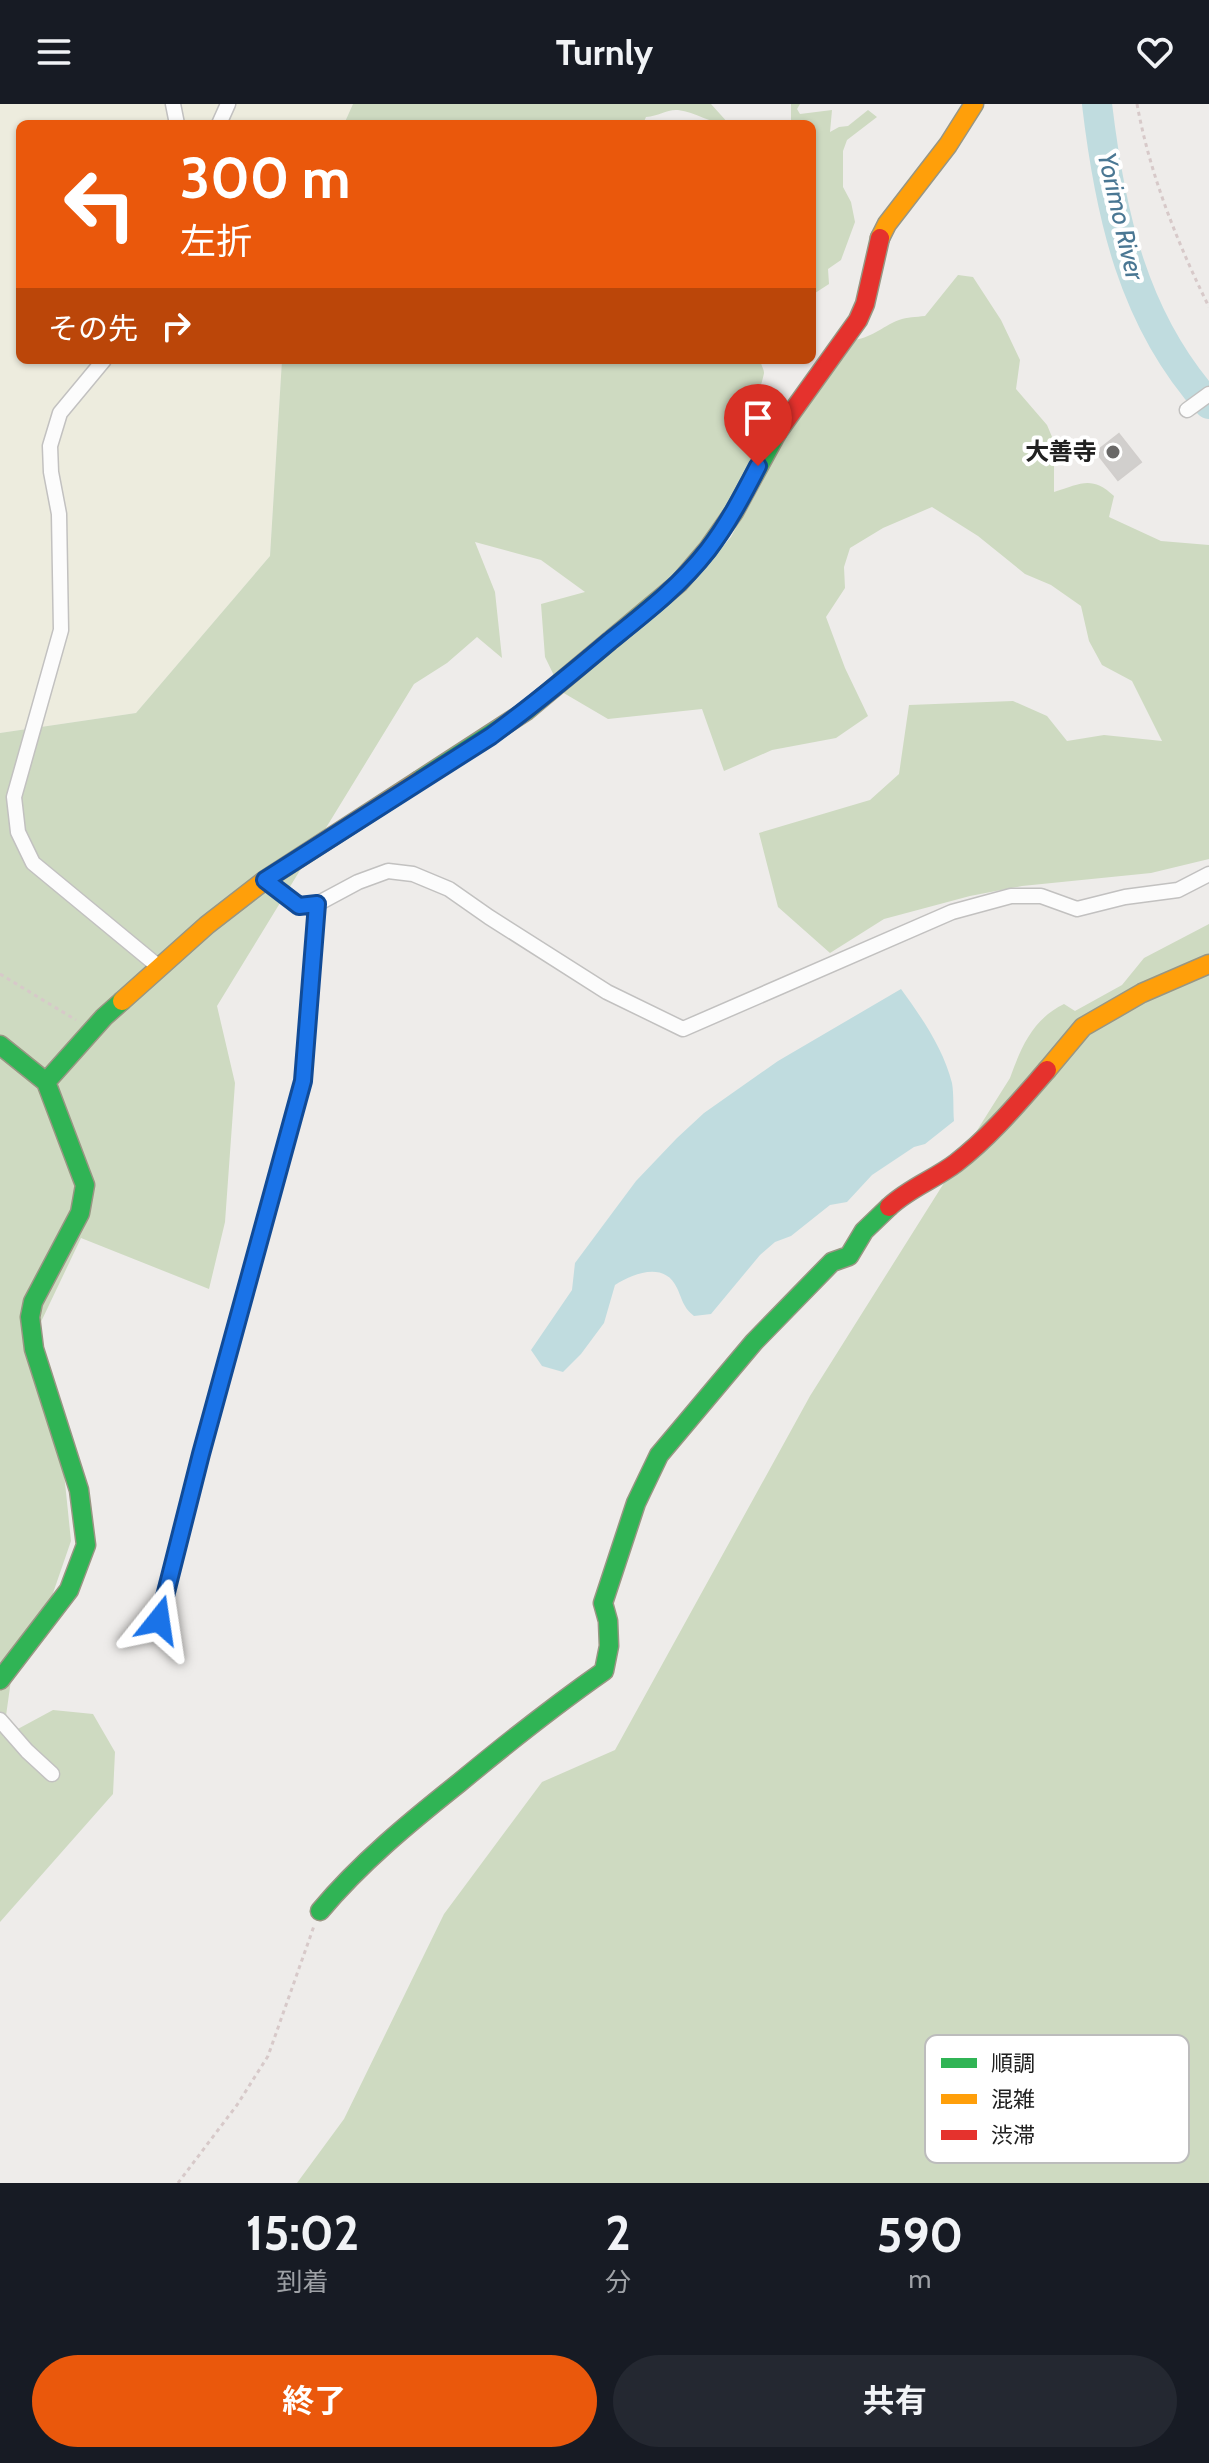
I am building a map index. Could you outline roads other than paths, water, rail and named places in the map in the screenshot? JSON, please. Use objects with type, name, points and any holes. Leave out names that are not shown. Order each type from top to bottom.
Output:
[{"type":"street","points":[[46,1082],[93,1030],[159,967],[265,880],[526,711],[679,583],[734,512],[770,443],[858,320],[865,304],[877,245],[887,224],[948,145],[974,104]]},
{"type":"street","points":[[101,364],[60,413],[50,446],[51,472],[59,514],[61,630],[14,797],[15,819],[33,863],[159,967]]},
{"type":"street","points":[[1187,410],[1209,394]]},
{"type":"street","points":[[265,880],[299,906],[317,904],[358,882],[388,871],[413,874],[449,889],[607,992],[683,1029],[952,912],[1011,896],[1041,896],[1077,909],[1125,897],[1178,890],[1209,874]]},
{"type":"street","points":[[159,1620],[303,1081],[317,904]]},
{"type":"street","points":[[320,1911],[339,1888],[414,1819],[551,1708],[604,1671],[609,1646],[608,1621],[603,1603],[645,1482],[659,1455],[754,1342],[832,1262],[849,1256],[864,1231],[900,1197],[957,1162],[1013,1109],[1083,1027],[1142,993],[1209,964]]},
{"type":"street","points":[[0,1045],[46,1082],[85,1185],[80,1213],[33,1302],[30,1317],[34,1349],[79,1490],[86,1545],[69,1590],[0,1680]]},
{"type":"street","points":[[0,1720],[52,1774]]},
{"type":"water","points":[[901,989],[924,1022],[943,1058],[952,1083],[954,1121],[925,1144],[914,1147],[872,1175],[847,1202],[830,1205],[791,1236],[775,1242],[760,1255],[711,1314],[694,1316],[665,1274],[639,1274],[615,1285],[604,1323],[563,1372],[542,1366],[531,1350],[572,1290],[575,1263],[636,1181],[704,1113],[778,1061]]},
{"type":"waterway","name":"Yorimo River","points":[[1097,104],[1109,185],[1129,264],[1161,337],[1183,372],[1209,404]]},
{"type":"place","name":"大善寺","points":[[1113,452]]}]
